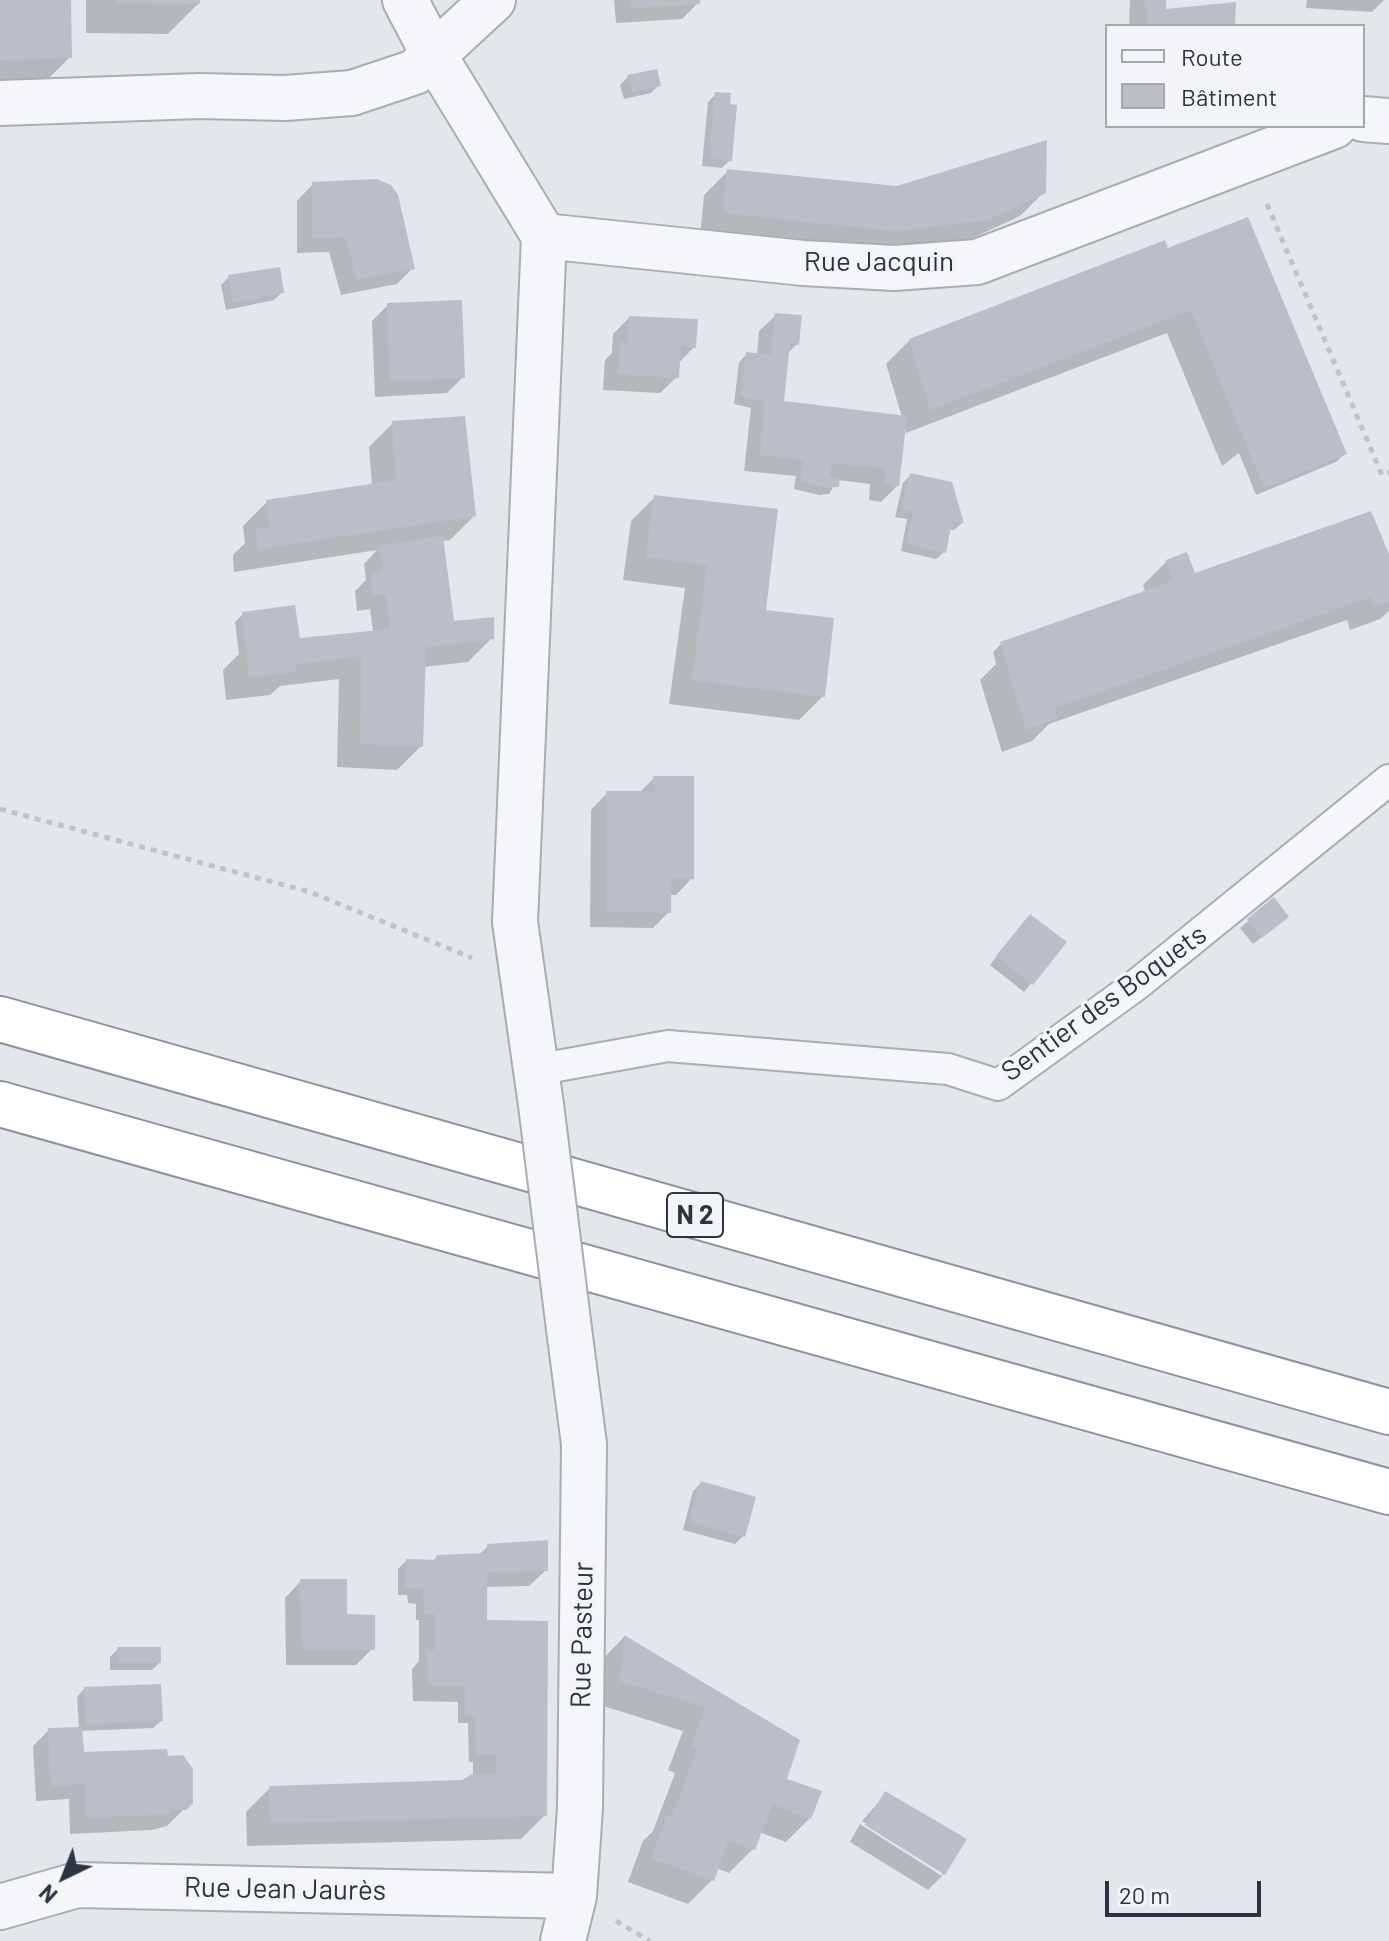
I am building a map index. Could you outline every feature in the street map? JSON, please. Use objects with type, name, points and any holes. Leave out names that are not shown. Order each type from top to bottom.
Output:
[{"type":"highway","name":"N 2","points":[[0,1019],[1389,1412]]},
{"type":"highway","points":[[0,1104],[1389,1492]]},
{"type":"street","points":[[405,0],[435,57],[544,236]]},
{"type":"street","points":[[0,103],[199,96],[285,98],[352,93],[415,72],[435,57],[493,0]]},
{"type":"street","points":[[1365,119],[1389,121]]},
{"type":"street","name":"Rue Jacquin","points":[[544,236],[803,263],[894,268],[977,262],[1329,128]]},
{"type":"street","name":"Rue Pasteur","points":[[544,236],[515,922],[584,1444],[580,1808],[574,1896],[563,1941]]},
{"type":"street","name":"Rue Jean Jaurès","points":[[0,1907],[77,1885],[574,1896]]},
{"type":"lane","name":"Sentier des Boquets","points":[[538,1088],[668,1046],[948,1069],[998,1085],[1135,986],[1389,780]]},
{"type":"path","points":[[1251,157],[1263,194],[1382,475],[1389,472]]},
{"type":"path","points":[[0,809],[310,892],[458,953],[522,975]]},
{"type":"building","points":[[0,0],[71,0],[72,58],[0,60]]},
{"type":"building","points":[[116,0],[200,0],[200,4],[115,3]]},
{"type":"building","points":[[631,0],[700,0],[700,4],[631,8]]},
{"type":"building","points":[[1145,0],[1166,0],[1166,9],[1236,2],[1235,24],[1148,24]]},
{"type":"building","points":[[657,69],[661,86],[632,92],[627,75]]},
{"type":"building","points":[[715,92],[731,93],[730,104],[737,105],[732,161],[709,158]]},
{"type":"building","points":[[1047,140],[1046,193],[988,220],[895,231],[723,213],[727,169],[897,186]]},
{"type":"building","points":[[376,179],[391,185],[398,195],[415,269],[357,279],[345,237],[313,238],[312,182]]},
{"type":"building","points":[[1248,217],[1347,454],[1264,488],[1191,310],[930,410],[909,339],[1165,240],[1168,248]]},
{"type":"building","points":[[280,267],[284,293],[233,303],[228,275]]},
{"type":"building","points":[[462,300],[465,378],[390,381],[387,303]]},
{"type":"building","points":[[775,313],[802,315],[799,345],[790,343],[784,401],[907,416],[899,486],[885,484],[886,468],[831,463],[829,477],[840,478],[839,487],[828,488],[801,481],[803,460],[760,455],[765,401],[741,397],[746,352],[771,355]]},
{"type":"building","points":[[629,316],[698,319],[696,348],[681,346],[679,378],[618,374],[620,342],[628,343]]},
{"type":"building","points":[[465,416],[476,516],[258,549],[256,529],[270,527],[266,500],[396,480],[392,421]]},
{"type":"building","points":[[910,473],[952,482],[964,523],[952,521],[946,553],[907,544],[913,512],[902,509]]},
{"type":"building","points":[[654,495],[778,509],[766,610],[834,618],[825,697],[692,680],[707,565],[646,557]]},
{"type":"building","points":[[1371,511],[1389,554],[1389,602],[1374,607],[1371,597],[1054,708],[1058,718],[1026,730],[1000,642],[1173,581],[1166,560],[1187,552],[1195,573]]},
{"type":"building","points":[[443,536],[454,621],[494,617],[494,639],[426,647],[423,747],[360,744],[362,656],[295,664],[296,672],[249,677],[242,612],[295,605],[300,638],[390,629],[386,594],[373,595],[370,573],[383,571],[379,546]]},
{"type":"building","points":[[653,776],[694,776],[694,879],[671,879],[671,913],[606,911],[606,791],[654,791]]},
{"type":"building","points":[[1274,897],[1289,917],[1262,938],[1247,919]]},
{"type":"building","points":[[1030,914],[1067,942],[1033,985],[996,956]]},
{"type":"building","points":[[701,1481],[756,1497],[745,1537],[689,1522]]},
{"type":"building","points":[[548,1540],[548,1571],[487,1572],[487,1620],[548,1621],[547,1816],[270,1823],[269,1786],[462,1780],[472,1774],[497,1774],[496,1755],[476,1755],[475,1716],[465,1716],[465,1686],[428,1686],[427,1650],[435,1650],[435,1614],[424,1613],[423,1588],[405,1588],[406,1559],[437,1560],[436,1555],[487,1553],[487,1544]]},
{"type":"building","points":[[300,1579],[347,1579],[347,1614],[375,1615],[375,1650],[302,1649]]},
{"type":"building","points":[[624,1635],[800,1740],[787,1779],[822,1791],[811,1819],[772,1804],[755,1850],[728,1840],[714,1881],[651,1858],[667,1815],[672,1817],[697,1749],[691,1747],[705,1707],[620,1681]]},
{"type":"building","points":[[117,1647],[161,1647],[161,1663],[118,1663]]},
{"type":"building","points":[[161,1684],[163,1721],[86,1724],[84,1687]]},
{"type":"building","points":[[82,1727],[84,1752],[167,1749],[168,1756],[183,1755],[193,1769],[193,1803],[186,1810],[170,1810],[170,1814],[86,1818],[85,1784],[51,1786],[48,1728]]},
{"type":"building","points":[[885,1791],[967,1839],[945,1875],[865,1825]]}]
